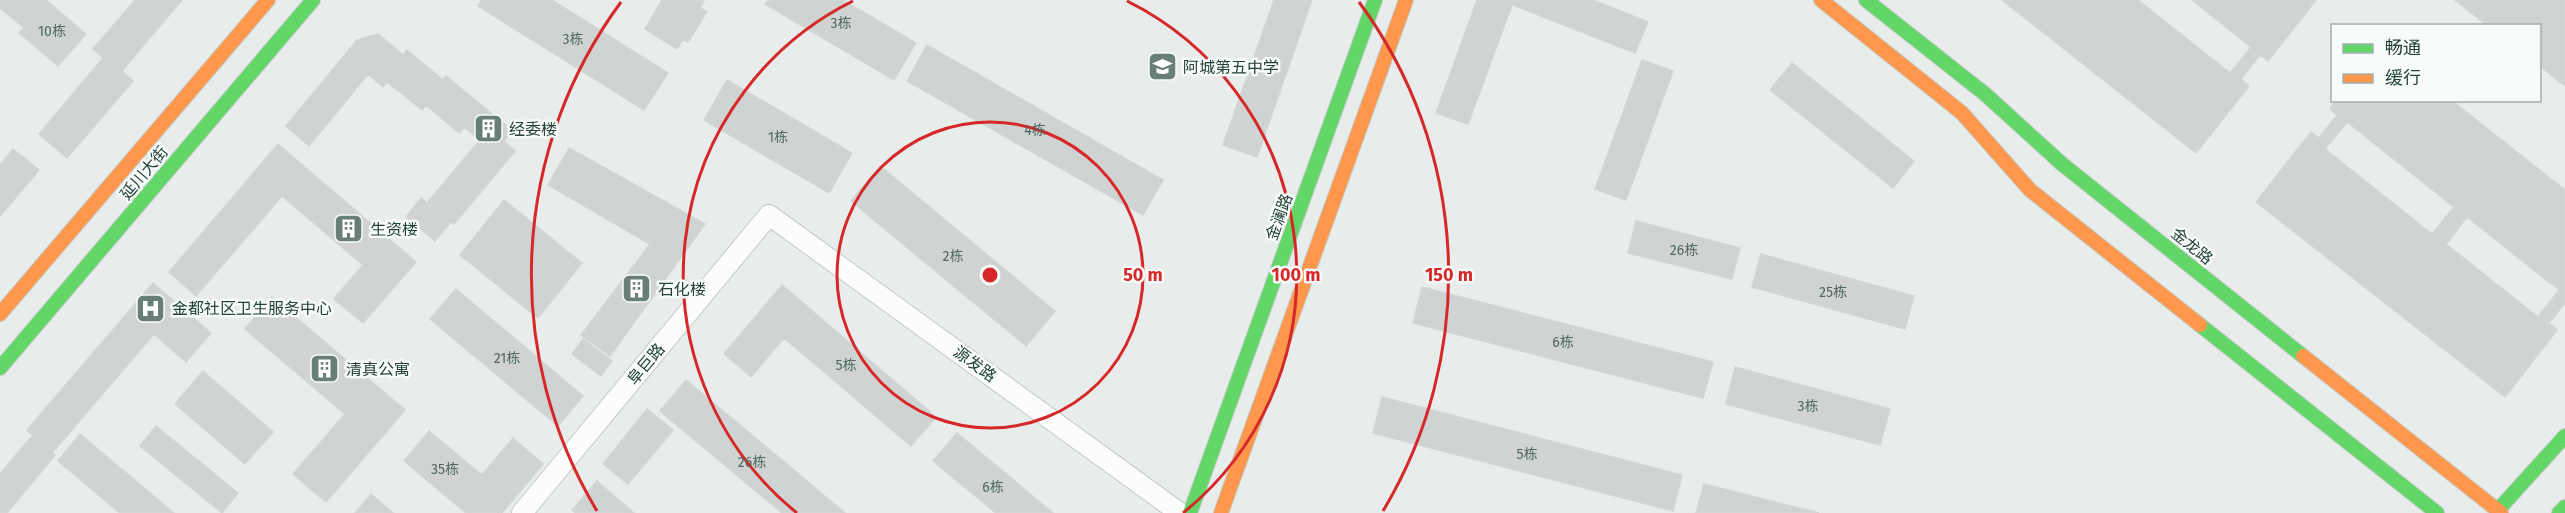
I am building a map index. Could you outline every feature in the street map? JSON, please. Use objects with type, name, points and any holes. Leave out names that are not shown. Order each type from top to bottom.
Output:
[{"type":"main road","name":"延川大街","points":[[0,314],[268,0]]},
{"type":"main road","name":"延川大街","points":[[0,368],[313,0]]},
{"type":"main road","name":"金澜路","points":[[1190,513],[1375,0]]},
{"type":"main road","points":[[1221,513],[1406,0]]},
{"type":"main road","points":[[1821,0],[1962,113],[2030,190],[2437,513]]},
{"type":"main road","name":"金龙路","points":[[1866,0],[1985,94],[2062,164],[2500,512]]},
{"type":"main road","points":[[2500,512],[2565,436]]},
{"type":"main road","points":[[2559,513],[2565,507]]},
{"type":"street","name":"阜巨路","points":[[522,513],[769,215]]},
{"type":"street","name":"源发路","points":[[769,215],[1180,513]]},
{"type":"building","points":[[0,0],[46,0],[86,34],[58,66],[19,33],[24,28],[0,8]]},
{"type":"building","points":[[135,0],[182,0],[122,71],[133,81],[67,158],[39,134],[103,58],[93,49]]},
{"type":"building","points":[[482,0],[552,0],[668,73],[644,110],[478,6]]},
{"type":"building","points":[[662,0],[704,1],[700,8],[707,12],[688,42],[683,39],[677,49],[645,29]]},
{"type":"building","points":[[768,0],[843,0],[916,43],[894,80],[765,4]]},
{"type":"building","points":[[1274,0],[1312,0],[1257,157],[1223,145]]},
{"type":"building","points":[[1477,0],[1514,0],[1468,124],[1436,113]]},
{"type":"building","points":[[1515,0],[1593,0],[1648,22],[1635,53],[1513,5]]},
{"type":"building","points":[[2002,0],[2138,0],[2230,73],[2251,47],[2192,0],[2316,0],[2268,61],[2260,55],[2241,79],[2249,86],[2196,153]]},
{"type":"building","points":[[2455,0],[2565,0],[2565,86],[2541,67],[2541,24],[2485,24]]},
{"type":"building","name":"经委楼","points":[[378,34],[403,55],[407,50],[443,80],[446,76],[513,131],[504,141],[515,151],[454,224],[428,202],[480,140],[464,127],[459,133],[426,105],[422,110],[387,82],[383,87],[368,74],[309,146],[286,126],[357,40]]},
{"type":"building","points":[[927,45],[1163,180],[1143,215],[907,81]]},
{"type":"building","points":[[1642,60],[1673,71],[1626,200],[1595,189]]},
{"type":"building","points":[[1792,63],[1914,161],[1893,188],[1770,90]]},
{"type":"building","points":[[727,80],[852,153],[829,193],[704,120]]},
{"type":"building","points":[[2335,102],[2454,102],[2565,190],[2565,303],[2549,323],[2557,330],[2505,397],[2256,202],[2311,132],[2319,138],[2337,115],[2330,109]],"holes":[[[2347,122],[2454,207],[2432,234],[2325,149]],[[2467,217],[2559,290],[2538,317],[2446,244]]]},
{"type":"building","name":"生资楼","points":[[278,144],[416,262],[363,323],[334,299],[363,265],[282,196],[196,296],[169,272]]},
{"type":"building","name":"石化楼","points":[[569,148],[705,224],[610,356],[581,335],[650,244],[548,185]]},
{"type":"building","points":[[13,149],[39,170],[0,216],[0,165]]},
{"type":"building","points":[[880,166],[1055,311],[1026,346],[851,201]]},
{"type":"building","points":[[421,198],[451,222],[435,241],[406,217]]},
{"type":"building","points":[[504,200],[582,263],[538,318],[460,255]]},
{"type":"building","points":[[1636,221],[1740,248],[1732,279],[1628,253]]},
{"type":"building","points":[[1761,254],[1914,296],[1905,329],[1752,287]]},
{"type":"building","points":[[153,283],[211,333],[186,362],[154,334],[53,452],[27,430]]},
{"type":"building","points":[[782,285],[936,417],[911,446],[784,338],[751,377],[724,354]]},
{"type":"building","points":[[1422,287],[1713,362],[1703,398],[1413,323]]},
{"type":"building","points":[[456,289],[583,396],[558,426],[430,319]]},
{"type":"building","name":"清真公寓","points":[[272,297],[405,410],[326,502],[293,474],[345,414],[245,329]]},
{"type":"building","points":[[583,339],[612,361],[601,376],[572,354]]},
{"type":"building","points":[[1735,367],[1890,409],[1880,445],[1726,404]]},
{"type":"building","points":[[203,371],[273,432],[245,464],[175,404]]},
{"type":"building","points":[[686,380],[845,513],[782,513],[660,411]]},
{"type":"building","points":[[1382,397],[1682,475],[1673,511],[1373,433]]},
{"type":"building","points":[[647,409],[673,430],[628,484],[603,464]]},
{"type":"building","points":[[156,426],[238,493],[222,513],[140,446]]},
{"type":"building","points":[[429,431],[482,475],[513,438],[543,464],[502,513],[466,513],[404,461]]},
{"type":"building","points":[[957,433],[1053,513],[996,513],[933,461]]},
{"type":"building","points":[[80,434],[174,513],[120,513],[58,461]]},
{"type":"building","points":[[32,436],[55,455],[7,513],[0,513],[0,474]]},
{"type":"building","points":[[597,481],[634,513],[576,513],[572,510]]},
{"type":"building","points":[[1704,484],[1819,513],[1696,513]]},
{"type":"building","points":[[371,494],[393,513],[355,513]]},
{"type":"traffic: fast","points":[[0,368],[313,0]]},
{"type":"traffic: fast","points":[[1190,513],[1375,0]]},
{"type":"traffic: fast","points":[[1866,0],[1985,94],[2062,164],[2303,356]]},
{"type":"traffic: fast","points":[[2200,325],[2437,513]]},
{"type":"traffic: fast","points":[[2498,510],[2565,436]]},
{"type":"traffic: fast","points":[[2559,513],[2565,507]]},
{"type":"traffic: slow","points":[[0,314],[268,0]]},
{"type":"traffic: slow","points":[[1221,513],[1406,0]]},
{"type":"traffic: slow","points":[[1821,0],[1962,113],[2030,190],[2200,325]]},
{"type":"traffic: slow","points":[[2303,356],[2501,513]]},
{"type":"place","name":"阿城第五中学","points":[[1162,67]]},
{"type":"place","name":"经委楼","points":[[488,129]]},
{"type":"place","name":"生资楼","points":[[349,229]]},
{"type":"place","name":"石化楼","points":[[637,289]]},
{"type":"place","name":"金都社区卫生服务中心","points":[[151,308]]},
{"type":"place","name":"清真公寓","points":[[325,369]]}]
